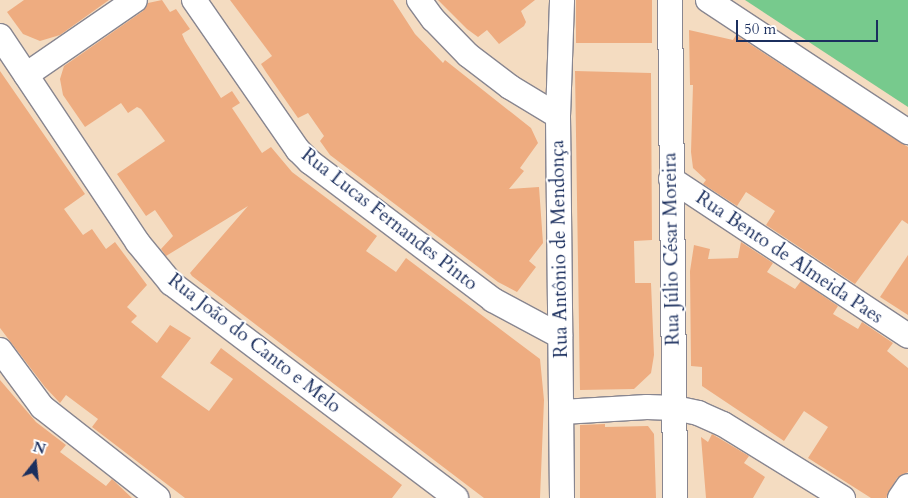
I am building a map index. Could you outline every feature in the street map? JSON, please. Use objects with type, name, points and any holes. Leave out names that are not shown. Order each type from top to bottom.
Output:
[{"type":"street","points":[[26,75],[135,0]]},
{"type":"street","name":"Rua Lucas Fernandes Pinto","points":[[194,0],[298,150],[310,162],[493,300],[560,336]]},
{"type":"street","points":[[419,0],[433,19],[468,55],[510,87],[558,116]]},
{"type":"street","name":"Rua Antônio de Mendonça","points":[[562,0],[558,116],[562,498]]},
{"type":"street","name":"Rua Júlio César Moreira","points":[[670,0],[675,498]]},
{"type":"street","points":[[708,0],[908,132]]},
{"type":"street","name":"Rua João do Canto e Melo","points":[[0,36],[138,243],[170,282],[456,498]]},
{"type":"street","name":"Rua Bento de Almeida Paes","points":[[671,179],[908,336]]},
{"type":"street","points":[[0,350],[42,407],[158,498]]},
{"type":"street","points":[[562,412],[675,408],[723,424],[843,498]]},
{"type":"street","points":[[900,498],[908,486]]},
{"type":"green space","points":[[745,0],[908,0],[908,107]]},
{"type":"building","points":[[24,0],[109,0],[60,35],[40,41],[23,34],[7,12]]},
{"type":"building","points":[[162,0],[170,12],[176,9],[190,29],[182,34],[185,41],[221,98],[232,91],[240,103],[232,108],[262,153],[271,147],[292,172],[377,236],[366,251],[396,272],[406,258],[540,359],[544,400],[540,498],[484,498],[192,276],[190,273],[248,206],[166,256],[161,249],[173,236],[155,210],[146,216],[117,174],[165,141],[141,109],[137,107],[128,113],[121,103],[85,127],[63,95],[60,79],[64,66],[143,11],[148,3]]},
{"type":"building","points":[[230,0],[393,0],[415,34],[443,63],[445,60],[531,128],[538,143],[520,168],[524,171],[509,189],[539,187],[543,243],[529,261],[536,267],[517,292],[498,282],[330,155],[320,141],[324,136],[308,113],[298,118],[266,72],[261,64],[272,56]]},
{"type":"building","points":[[438,0],[535,0],[521,11],[526,22],[524,26],[499,44],[487,30],[478,37],[467,29]]},
{"type":"building","points":[[576,0],[652,0],[652,43],[576,43]]},
{"type":"building","points":[[689,30],[733,40],[736,35],[908,147],[908,224],[902,220],[855,284],[766,225],[775,211],[746,192],[737,206],[703,184],[706,180],[693,168],[691,152],[693,85],[690,85]]},
{"type":"building","points":[[0,71],[85,194],[64,209],[83,235],[92,229],[106,249],[115,242],[147,285],[127,307],[137,316],[131,322],[157,343],[170,325],[191,338],[161,377],[209,411],[233,379],[210,363],[221,348],[402,485],[392,498],[185,498],[92,427],[98,419],[66,395],[60,403],[45,387],[0,328]]},
{"type":"building","points":[[575,71],[651,73],[652,240],[634,241],[635,283],[651,283],[654,355],[651,373],[634,389],[580,390]]},
{"type":"building","points":[[741,242],[773,263],[767,272],[795,289],[801,281],[838,306],[833,314],[858,329],[862,322],[893,343],[887,351],[908,368],[908,472],[897,478],[886,498],[871,498],[808,458],[828,427],[804,411],[784,441],[702,386],[702,367],[691,366],[690,271],[694,245],[710,249],[708,259],[738,258]]},
{"type":"building","points":[[908,255],[908,315],[880,297]]},
{"type":"building","points":[[0,380],[36,422],[66,445],[60,452],[106,486],[112,479],[132,498],[0,498]]},
{"type":"building","points":[[605,424],[605,427],[648,426],[654,434],[656,498],[580,498],[580,425]]},
{"type":"building","points":[[712,434],[749,456],[744,463],[765,477],[753,498],[706,498],[701,437],[708,442]]}]
